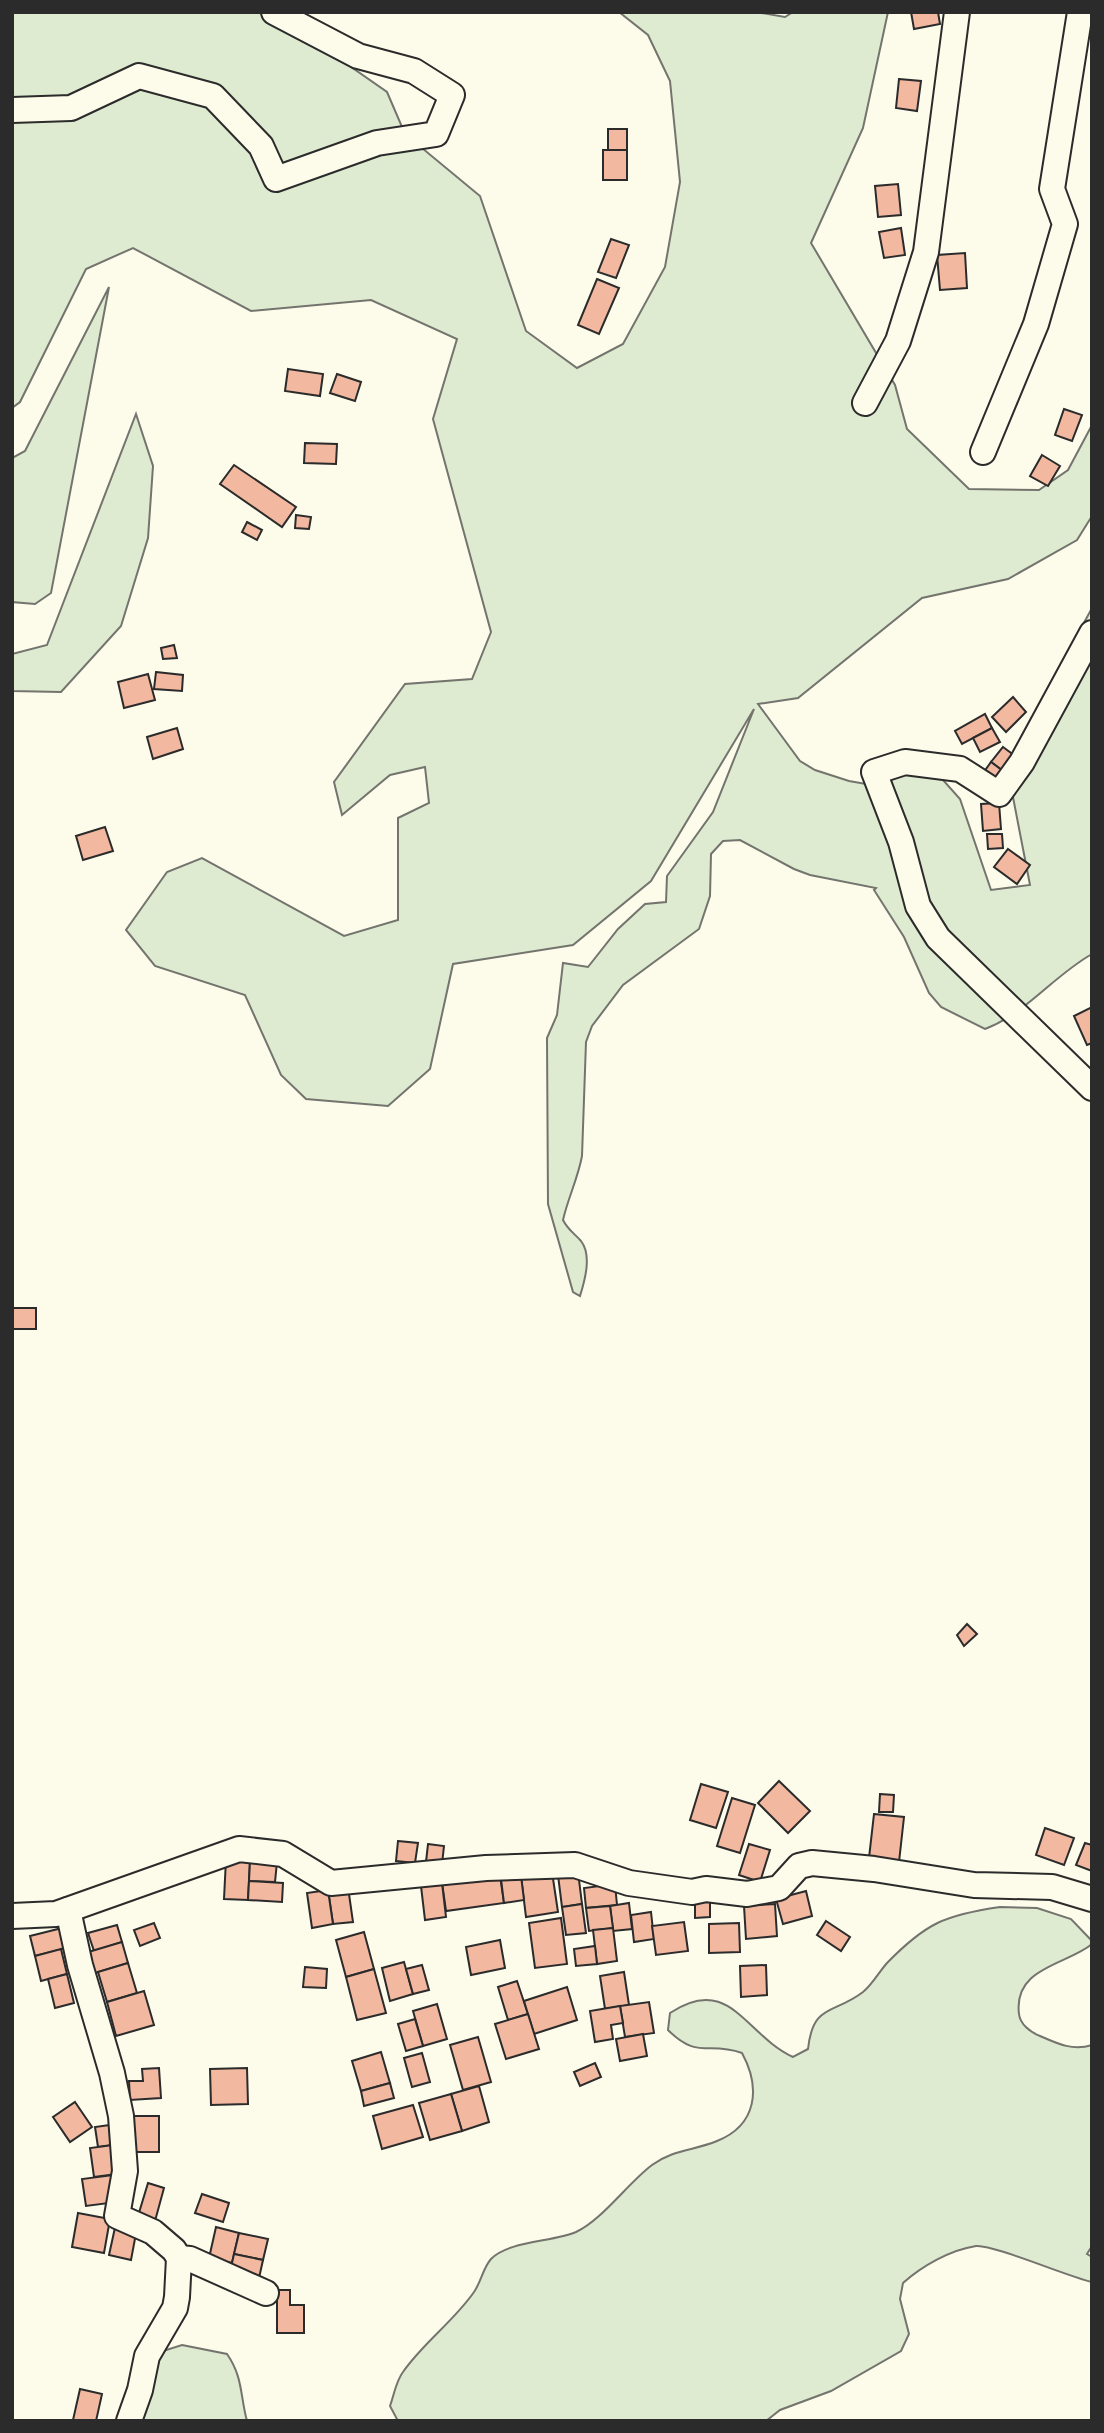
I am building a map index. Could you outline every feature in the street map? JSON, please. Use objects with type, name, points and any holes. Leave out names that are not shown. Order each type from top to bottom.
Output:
[{"type":"street","points":[[12,110],[71,108],[139,76],[213,96],[261,146],[276,179],[377,142],[436,134],[452,95],[414,71],[358,56],[274,12]]},
{"type":"street","points":[[865,402],[898,341],[926,252],[957,12]]},
{"type":"street","points":[[983,452],[1036,324],[1065,224],[1052,189],[1080,12]]},
{"type":"street","points":[[1092,633],[1022,762],[999,794],[960,769],[905,762],[874,772],[901,842],[918,906],[939,938],[1092,1088]]},
{"type":"street","points":[[12,1916],[56,1914],[239,1849],[283,1854],[331,1882],[486,1868],[575,1865],[629,1883],[692,1892],[706,1889],[747,1894],[779,1888],[799,1866],[812,1863],[874,1869],[974,1885],[1052,1887],[1092,1899]]},
{"type":"street","points":[[68,1910],[121,2116],[125,2171],[117,2216],[153,2232],[174,2250],[179,2258],[174,2308],[147,2356],[140,2390],[129,2421]]},
{"type":"street","points":[[179,2258],[190,2259],[266,2293]]},
{"type":"green space","points":[[12,12],[272,12],[387,92],[405,134],[480,196],[526,331],[577,368],[623,344],[665,267],[680,182],[670,81],[648,35],[619,12],[756,12],[785,17],[793,12],[888,12],[863,128],[811,243],[895,385],[907,429],[969,489],[1039,490],[1068,470],[1092,425],[1092,516],[1077,540],[1008,579],[922,598],[798,698],[758,704],[800,761],[815,770],[866,784],[918,770],[935,771],[960,799],[991,890],[1030,885],[1012,792],[1034,715],[1092,608],[1092,954],[1014,1014],[985,1029],[941,1007],[929,993],[904,937],[874,890],[876,888],[810,875],[740,840],[723,841],[711,854],[710,896],[699,929],[623,985],[592,1026],[586,1042],[582,1156],[563,1220],[581,1241],[587,1260],[580,1296],[573,1292],[548,1204],[547,1038],[557,1015],[563,963],[588,967],[618,929],[645,904],[666,902],[667,876],[713,812],[754,709],[651,881],[573,945],[453,964],[430,1069],[388,1106],[306,1099],[281,1075],[245,995],[155,966],[126,930],[167,872],[202,858],[344,936],[398,920],[398,818],[429,803],[425,767],[390,775],[342,815],[334,782],[405,684],[472,679],[491,632],[433,419],[457,339],[371,300],[251,311],[133,248],[86,269],[20,402],[12,408]]},
{"type":"green space","points":[[109,287],[51,593],[35,604],[12,602],[12,458],[25,451]]},
{"type":"green space","points":[[136,414],[153,466],[148,538],[121,626],[61,692],[12,691],[12,654],[47,645]]},
{"type":"green space","points":[[1000,1907],[1037,1908],[1071,1919],[1092,1941],[1092,1944],[1081,1951],[1044,1969],[1024,1986],[1019,1998],[1019,2014],[1026,2027],[1047,2039],[1072,2047],[1092,2045],[1092,2246],[1087,2254],[1092,2257],[1092,2282],[985,2247],[966,2248],[946,2255],[903,2283],[900,2299],[909,2334],[901,2351],[831,2391],[780,2410],[766,2421],[398,2421],[390,2406],[401,2376],[411,2361],[466,2303],[491,2259],[519,2245],[576,2232],[595,2219],[652,2165],[676,2153],[717,2141],[730,2134],[747,2115],[752,2104],[752,2079],[742,2053],[687,2045],[668,2030],[670,2013],[691,2003],[708,2000],[723,2004],[776,2047],[793,2057],[808,2049],[814,2024],[820,2017],[863,1992],[913,1938],[950,1918]]},
{"type":"green space","points":[[182,2345],[227,2354],[239,2378],[247,2421],[118,2421],[129,2383],[147,2356]]},
{"type":"building","points":[[911,12],[938,12],[940,24],[914,29]]},
{"type":"building","points":[[899,79],[921,81],[917,111],[896,108]]},
{"type":"building","points":[[608,129],[627,129],[627,150],[608,150]]},
{"type":"building","points":[[603,150],[627,150],[627,180],[603,180]]},
{"type":"building","points":[[898,184],[901,215],[878,217],[875,186]]},
{"type":"building","points":[[901,228],[905,255],[884,258],[879,232]]},
{"type":"building","points":[[611,239],[629,245],[616,278],[598,272]]},
{"type":"building","points":[[965,253],[967,288],[940,290],[937,255]]},
{"type":"building","points":[[597,279],[619,288],[599,334],[578,325]]},
{"type":"building","points":[[288,369],[323,374],[320,396],[285,391]]},
{"type":"building","points":[[337,374],[361,382],[355,401],[330,393]]},
{"type":"building","points":[[1064,409],[1082,415],[1072,441],[1055,435]]},
{"type":"building","points":[[305,443],[337,444],[336,464],[304,463]]},
{"type":"building","points":[[1042,455],[1060,466],[1048,486],[1030,476]]},
{"type":"building","points":[[234,465],[296,507],[282,527],[220,484]]},
{"type":"building","points":[[296,515],[311,517],[309,529],[295,528]]},
{"type":"building","points":[[247,522],[262,530],[257,540],[242,532]]},
{"type":"building","points":[[174,645],[177,658],[163,659],[161,648]]},
{"type":"building","points":[[156,672],[183,675],[182,691],[154,689]]},
{"type":"building","points":[[148,674],[155,700],[124,708],[118,682]]},
{"type":"building","points":[[1013,697],[1026,712],[1006,732],[992,717]]},
{"type":"building","points":[[985,714],[992,728],[962,744],[955,731]]},
{"type":"building","points":[[177,728],[183,749],[153,759],[147,737]]},
{"type":"building","points":[[992,728],[1000,742],[980,752],[973,738]]},
{"type":"building","points":[[1003,747],[1015,756],[1003,771],[991,762]]},
{"type":"building","points":[[991,762],[1003,771],[992,785],[981,776]]},
{"type":"building","points":[[999,803],[1001,829],[983,831],[981,804]]},
{"type":"building","points":[[105,827],[113,851],[83,860],[76,836]]},
{"type":"building","points":[[987,834],[1002,834],[1003,848],[988,849]]},
{"type":"building","points":[[1008,849],[1030,865],[1017,884],[994,867]]},
{"type":"building","points":[[1092,1007],[1092,1043],[1087,1045],[1074,1016]]},
{"type":"building","points":[[12,1308],[36,1308],[36,1329],[12,1329]]},
{"type":"building","points":[[967,1624],[977,1634],[964,1646],[957,1635]]},
{"type":"building","points":[[779,1781],[810,1811],[788,1833],[758,1803]]},
{"type":"building","points":[[701,1784],[728,1792],[716,1828],[690,1820]]},
{"type":"building","points":[[880,1794],[894,1795],[893,1812],[879,1812]]},
{"type":"building","points":[[732,1798],[755,1805],[740,1853],[717,1846]]},
{"type":"building","points":[[874,1814],[904,1817],[899,1862],[869,1858]]},
{"type":"building","points":[[1045,1828],[1074,1838],[1064,1865],[1036,1855]]},
{"type":"building","points":[[398,1841],[418,1843],[415,1863],[396,1861]]},
{"type":"building","points":[[1085,1843],[1092,1845],[1092,1871],[1076,1865]]},
{"type":"building","points":[[428,1844],[444,1846],[442,1864],[426,1862]]},
{"type":"building","points":[[749,1844],[770,1850],[760,1882],[739,1875]]},
{"type":"building","points":[[226,1859],[250,1861],[248,1900],[224,1899]]},
{"type":"building","points":[[250,1861],[277,1862],[275,1882],[249,1881]]},
{"type":"building","points":[[552,1872],[558,1912],[526,1917],[521,1876]]},
{"type":"building","points":[[578,1872],[582,1904],[562,1907],[558,1875]]},
{"type":"building","points":[[500,1875],[504,1903],[446,1911],[442,1883]]},
{"type":"building","points":[[521,1876],[524,1900],[504,1903],[501,1879]]},
{"type":"building","points":[[249,1881],[283,1883],[282,1902],[248,1900]]},
{"type":"building","points":[[442,1883],[446,1917],[425,1920],[421,1886]]},
{"type":"building","points":[[615,1884],[617,1905],[586,1908],[584,1888]]},
{"type":"building","points":[[348,1887],[353,1922],[333,1924],[328,1890]]},
{"type":"building","points":[[328,1890],[333,1924],[312,1928],[307,1893]]},
{"type":"building","points":[[806,1891],[812,1916],[783,1924],[776,1899]]},
{"type":"building","points":[[710,1897],[710,1917],[695,1918],[695,1898]]},
{"type":"building","points":[[629,1903],[632,1929],[613,1931],[610,1906]]},
{"type":"building","points":[[582,1904],[586,1933],[566,1935],[562,1907]]},
{"type":"building","points":[[775,1904],[777,1936],[746,1939],[744,1906]]},
{"type":"building","points":[[610,1906],[613,1928],[589,1931],[586,1908]]},
{"type":"building","points":[[651,1912],[654,1939],[634,1942],[631,1915]]},
{"type":"building","points":[[561,1918],[567,1964],[535,1968],[529,1923]]},
{"type":"building","points":[[826,1921],[850,1937],[841,1951],[817,1935]]},
{"type":"building","points":[[684,1922],[688,1951],[656,1955],[652,1926]]},
{"type":"building","points":[[154,1923],[160,1938],[140,1946],[134,1930]]},
{"type":"building","points":[[739,1923],[740,1952],[709,1953],[709,1924]]},
{"type":"building","points":[[117,1925],[122,1942],[94,1951],[88,1933]]},
{"type":"building","points":[[62,1928],[67,1948],[35,1956],[30,1936]]},
{"type":"building","points":[[613,1928],[617,1961],[597,1964],[593,1930]]},
{"type":"building","points":[[364,1932],[374,1969],[346,1977],[336,1940]]},
{"type":"building","points":[[500,1940],[505,1968],[471,1975],[466,1947]]},
{"type":"building","points":[[122,1942],[128,1963],[92,1974],[85,1953]]},
{"type":"building","points":[[595,1946],[597,1964],[576,1966],[574,1949]]},
{"type":"building","points":[[61,1949],[67,1974],[41,1981],[35,1956]]},
{"type":"building","points":[[404,1962],[413,1994],[390,2001],[382,1968]]},
{"type":"building","points":[[128,1963],[137,1993],[107,2002],[98,1972]]},
{"type":"building","points":[[422,1965],[429,1990],[413,1994],[406,1969]]},
{"type":"building","points":[[766,1965],[767,1995],[741,1997],[740,1966]]},
{"type":"building","points":[[305,1967],[327,1969],[326,1988],[303,1987]]},
{"type":"building","points":[[374,1969],[386,2013],[357,2020],[346,1977]]},
{"type":"building","points":[[624,1972],[629,2005],[605,2009],[600,1976]]},
{"type":"building","points":[[67,1974],[74,2003],[55,2008],[48,1979]]},
{"type":"building","points":[[517,1981],[528,2014],[508,2020],[498,1987]]},
{"type":"building","points":[[567,1987],[577,2020],[534,2034],[524,2001]]},
{"type":"building","points":[[144,1991],[154,2025],[116,2036],[107,2002]]},
{"type":"building","points":[[649,2002],[654,2033],[625,2037],[620,2006]]},
{"type":"building","points":[[437,2004],[447,2039],[423,2046],[413,2011]]},
{"type":"building","points":[[620,2006],[623,2023],[611,2025],[613,2039],[595,2042],[590,2011]]},
{"type":"building","points":[[528,2014],[539,2049],[506,2059],[495,2024]]},
{"type":"building","points":[[415,2019],[423,2046],[406,2051],[398,2024]]},
{"type":"building","points":[[643,2034],[647,2056],[620,2061],[616,2039]]},
{"type":"building","points":[[478,2037],[491,2082],[463,2090],[450,2045]]},
{"type":"building","points":[[381,2052],[390,2083],[361,2091],[352,2061]]},
{"type":"building","points":[[422,2053],[430,2082],[412,2087],[404,2058]]},
{"type":"building","points":[[595,2063],[601,2077],[580,2086],[574,2072]]},
{"type":"building","points":[[159,2068],[161,2098],[130,2100],[129,2081],[143,2081],[142,2069]]},
{"type":"building","points":[[247,2068],[248,2104],[211,2105],[210,2069]]},
{"type":"building","points":[[390,2083],[394,2098],[364,2106],[361,2091]]},
{"type":"building","points":[[479,2086],[489,2122],[462,2131],[451,2094]]},
{"type":"building","points":[[451,2094],[462,2131],[430,2140],[419,2103]]},
{"type":"building","points":[[75,2102],[92,2127],[70,2142],[53,2117]]},
{"type":"building","points":[[413,2105],[423,2137],[382,2149],[373,2116]]},
{"type":"building","points":[[131,2116],[159,2116],[159,2152],[131,2152]]},
{"type":"building","points":[[117,2124],[119,2144],[98,2147],[95,2127]]},
{"type":"building","points":[[113,2145],[117,2174],[94,2177],[90,2148]]},
{"type":"building","points":[[113,2175],[117,2202],[86,2206],[82,2179]]},
{"type":"building","points":[[148,2183],[164,2188],[155,2221],[138,2216]]},
{"type":"building","points":[[202,2194],[229,2203],[223,2222],[195,2213]]},
{"type":"building","points":[[78,2213],[110,2219],[104,2253],[72,2247]]},
{"type":"building","points":[[116,2223],[137,2228],[131,2260],[109,2255]]},
{"type":"building","points":[[216,2227],[239,2233],[232,2263],[209,2258]]},
{"type":"building","points":[[239,2233],[268,2239],[263,2260],[234,2254]]},
{"type":"building","points":[[234,2254],[263,2260],[259,2278],[230,2272]]},
{"type":"building","points":[[277,2290],[290,2290],[290,2305],[304,2305],[304,2333],[277,2333]]},
{"type":"building","points":[[80,2389],[102,2394],[96,2421],[73,2420]]}]
